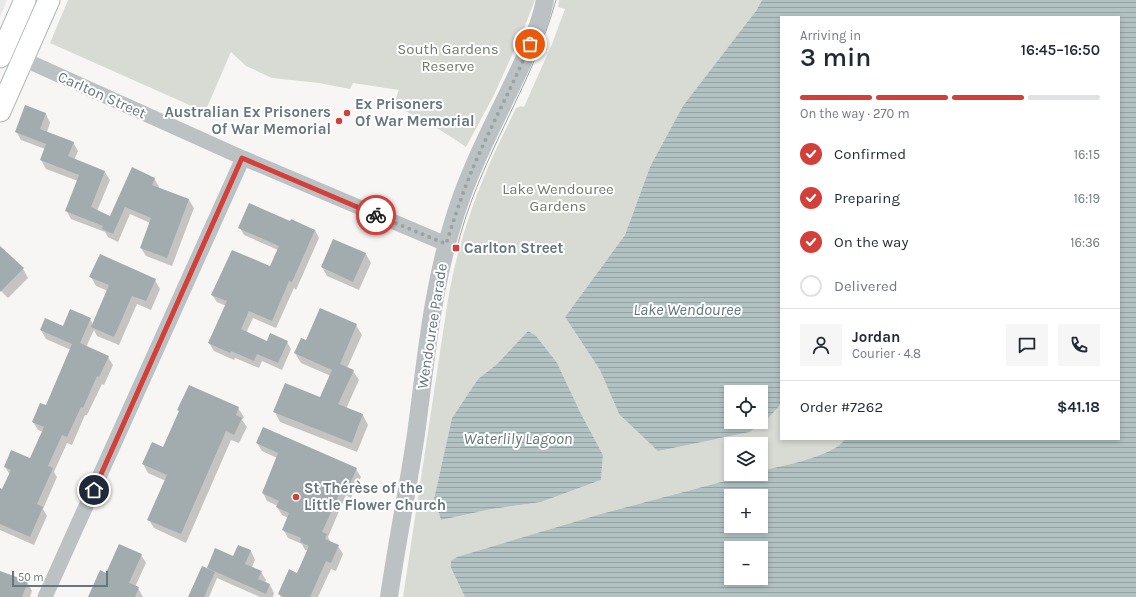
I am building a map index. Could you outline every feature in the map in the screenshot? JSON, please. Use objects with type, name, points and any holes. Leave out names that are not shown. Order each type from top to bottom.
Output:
[{"type":"main road","points":[[0,58],[25,0]]},
{"type":"main road","points":[[0,111],[49,0]]},
{"type":"street","name":"Wendouree Parade","points":[[389,597],[415,436],[434,303],[446,244],[464,190],[479,153],[522,65],[540,18],[545,0]]},
{"type":"street","name":"Carlton Street","points":[[23,59],[242,158],[446,244]]},
{"type":"street","points":[[45,597],[242,158]]},
{"type":"shaded area","points":[[0,0],[7,0],[0,17]]},
{"type":"green space","name":"South Gardens Reserve","points":[[68,0],[535,0],[523,31],[494,95],[466,147],[431,124],[393,105],[399,90],[353,83],[350,89],[319,83],[272,78],[246,66],[231,52],[205,112],[50,43]]},
{"type":"green space","name":"Lake Wendouree Gardens","points":[[559,0],[762,0],[650,167],[625,235],[565,317],[600,370],[619,414],[717,439],[724,438],[725,481],[608,512],[451,568],[465,597],[403,597],[447,306],[462,238],[479,188],[493,156],[516,108],[521,106],[524,107],[552,44],[565,9],[558,7]],"holes":[[[528,331],[579,410],[603,455],[601,480],[541,502],[492,509],[441,520],[434,499],[452,418],[478,379],[497,364]]]},
{"type":"green space","name":"Lake Wendouree Gardens","points":[[780,404],[780,440],[844,440],[830,450],[807,460],[768,469],[768,437],[726,437],[750,432],[754,429],[768,429],[768,418]]},
{"type":"water","name":"Lake Wendouree","points":[[762,0],[1136,0],[1136,597],[465,597],[451,568],[451,561],[457,557],[608,512],[725,481],[768,481],[768,469],[807,460],[830,450],[844,440],[1120,440],[1120,16],[780,16],[780,404],[768,418],[768,385],[724,385],[724,429],[754,429],[750,432],[658,451],[619,414],[600,370],[565,317],[625,235],[650,167],[683,106],[756,11]]},
{"type":"water","name":"Waterlily Lagoon","points":[[528,331],[536,336],[557,363],[579,410],[603,455],[601,480],[541,502],[492,509],[441,520],[434,499],[452,418],[478,379],[497,364]]},
{"type":"building","points":[[25,105],[46,113],[40,129],[74,142],[68,156],[105,171],[91,207],[110,216],[132,167],[155,178],[152,185],[189,199],[167,258],[140,248],[151,218],[125,207],[113,234],[102,229],[103,226],[65,211],[79,175],[40,160],[46,144],[15,132]]},
{"type":"building","points":[[249,203],[315,230],[292,282],[289,281],[272,321],[249,311],[241,329],[267,341],[270,333],[288,341],[278,363],[257,354],[254,361],[231,351],[230,353],[208,343],[227,301],[211,295],[232,250],[270,266],[279,246],[238,228]]},
{"type":"building","points":[[333,239],[366,253],[353,282],[321,267]]},
{"type":"building","points":[[0,246],[24,268],[0,292]]},
{"type":"building","points":[[100,254],[156,279],[146,301],[132,296],[114,337],[91,327],[109,285],[89,277]]},
{"type":"building","points":[[320,308],[357,324],[340,364],[354,370],[338,404],[363,414],[352,443],[273,412],[285,383],[320,397],[332,370],[294,353],[301,338],[306,340]]},
{"type":"building","points":[[70,309],[91,318],[80,343],[109,356],[99,377],[97,376],[83,408],[81,407],[67,437],[62,435],[48,466],[53,468],[37,504],[43,507],[30,537],[0,524],[0,488],[2,489],[11,470],[4,467],[11,450],[30,458],[44,427],[32,422],[40,403],[46,405],[72,344],[40,330],[45,318],[63,326]]},
{"type":"building","points":[[189,385],[239,407],[236,415],[242,418],[234,435],[226,431],[181,534],[147,520],[167,475],[142,464],[152,442],[163,447],[179,411],[177,410]]},
{"type":"building","points":[[263,427],[357,468],[347,490],[342,488],[322,532],[327,534],[325,539],[339,545],[331,563],[326,561],[310,597],[284,597],[278,594],[289,569],[297,573],[309,546],[300,542],[301,538],[282,530],[289,513],[276,507],[279,501],[262,493],[278,453],[256,443]]},
{"type":"building","points":[[119,544],[142,554],[129,583],[139,587],[135,597],[88,597],[100,570],[106,573]]},
{"type":"building","points":[[238,545],[251,550],[245,564],[262,571],[258,579],[270,584],[266,594],[207,568],[215,548],[233,556]]},
{"type":"building","points":[[202,566],[215,572],[204,597],[188,597]]},
{"type":"building","points":[[0,571],[28,581],[22,597],[0,597]]},
{"type":"tram line","points":[[456,252],[465,219],[477,187],[533,64],[546,32],[556,0]]},
{"type":"way so far","points":[[376,215],[446,244],[464,190],[479,153],[522,65],[530,44]]},
{"type":"place","name":"Ex Prisoners Of War Memorial","points":[[347,113]]},
{"type":"place","name":"Australian Ex Prisoners Of War Memorial","points":[[339,121]]},
{"type":"place","name":"Carlton Street","points":[[456,248]]},
{"type":"place","name":"St Thérèse of the Little Flower Church","points":[[296,497]]},
{"type":"route","points":[[94,490],[242,158],[376,215]]}]
